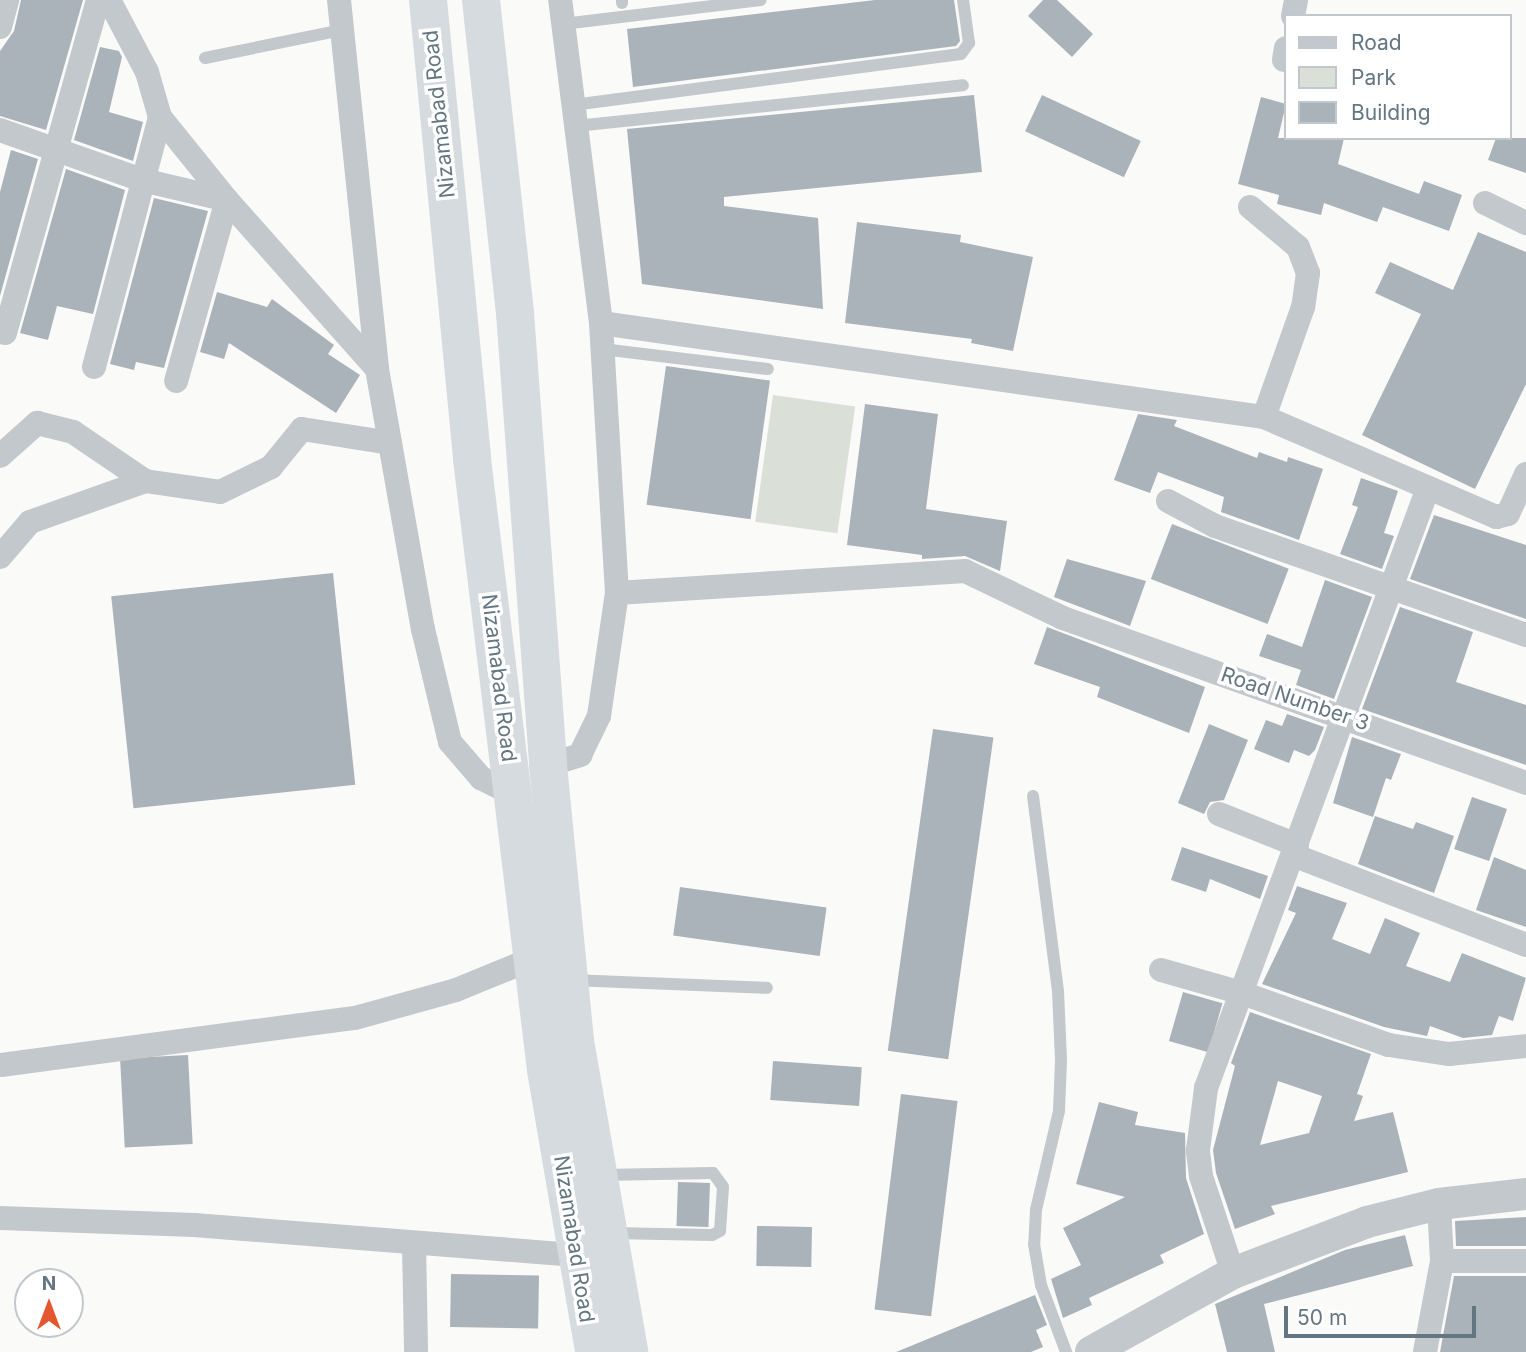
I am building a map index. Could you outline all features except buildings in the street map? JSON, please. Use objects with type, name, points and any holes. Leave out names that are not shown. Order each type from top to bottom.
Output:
[{"type":"highway","name":"Nizamabad Road","points":[[428,0],[472,459],[546,1070],[592,1244],[629,1352]]},
{"type":"highway","name":"Nizamabad Road","points":[[481,0],[515,313],[548,765],[569,980],[597,1175],[592,1244],[594,1352]]},
{"type":"street","points":[[0,27],[8,0]]},
{"type":"street","points":[[5,333],[98,0]]},
{"type":"street","points":[[108,0],[147,72],[160,117],[226,200],[377,369]]},
{"type":"street","points":[[339,0],[377,369],[423,629],[450,742],[481,778],[514,795]]},
{"type":"street","points":[[548,765],[580,755],[599,716],[617,593],[601,323],[561,12]]},
{"type":"street","points":[[94,366],[160,117]]},
{"type":"street","points":[[0,130],[142,180],[226,200]]},
{"type":"street","points":[[176,381],[226,200]]},
{"type":"street","points":[[1485,203],[1526,223]]},
{"type":"street","points":[[1250,207],[1298,247],[1308,273],[1303,307],[1264,417]]},
{"type":"street","points":[[601,323],[1264,417],[1496,517],[1508,514],[1526,474]]},
{"type":"street","points":[[0,456],[37,423],[73,432],[145,481],[220,492],[271,467],[302,429],[390,443]]},
{"type":"street","points":[[0,557],[30,522],[145,481]]},
{"type":"street","points":[[1233,1273],[1201,1175],[1198,1150],[1206,1088],[1428,488]]},
{"type":"street","points":[[1168,501],[1215,526],[1391,590],[1526,635]]},
{"type":"street","name":"Road Number 3","points":[[617,593],[965,571],[1063,618],[1526,783]]},
{"type":"street","points":[[1219,814],[1295,850],[1526,945]]},
{"type":"street","points":[[1,1065],[355,1018],[456,990],[534,958]]},
{"type":"street","points":[[1161,970],[1242,993],[1389,1045],[1422,1051],[1480,1053],[1526,1046]]},
{"type":"street","points":[[1091,1352],[1233,1273],[1367,1222],[1439,1205],[1526,1194]]},
{"type":"street","points":[[1425,1352],[1442,1261],[1439,1205]]},
{"type":"street","points":[[0,1217],[194,1225],[415,1244],[592,1244]]},
{"type":"street","points":[[415,1244],[416,1352]]},
{"type":"street","points":[[1442,1261],[1526,1261]]},
{"type":"lane","points":[[561,12],[761,0]]},
{"type":"lane","points":[[574,116],[961,54],[969,43],[963,0]]},
{"type":"lane","points":[[205,58],[341,30]]},
{"type":"lane","points":[[574,116],[962,85]]},
{"type":"lane","points":[[603,349],[768,369]]},
{"type":"lane","points":[[1033,796],[1058,991],[1061,1061],[1059,1111],[1035,1210],[1034,1244],[1041,1285],[1066,1352]]},
{"type":"lane","points":[[569,980],[767,988]]},
{"type":"lane","points":[[592,1244],[712,1236],[720,1231],[723,1187],[713,1172],[597,1175]]},
{"type":"green space","points":[[773,395],[855,407],[837,533],[755,522]]}]
